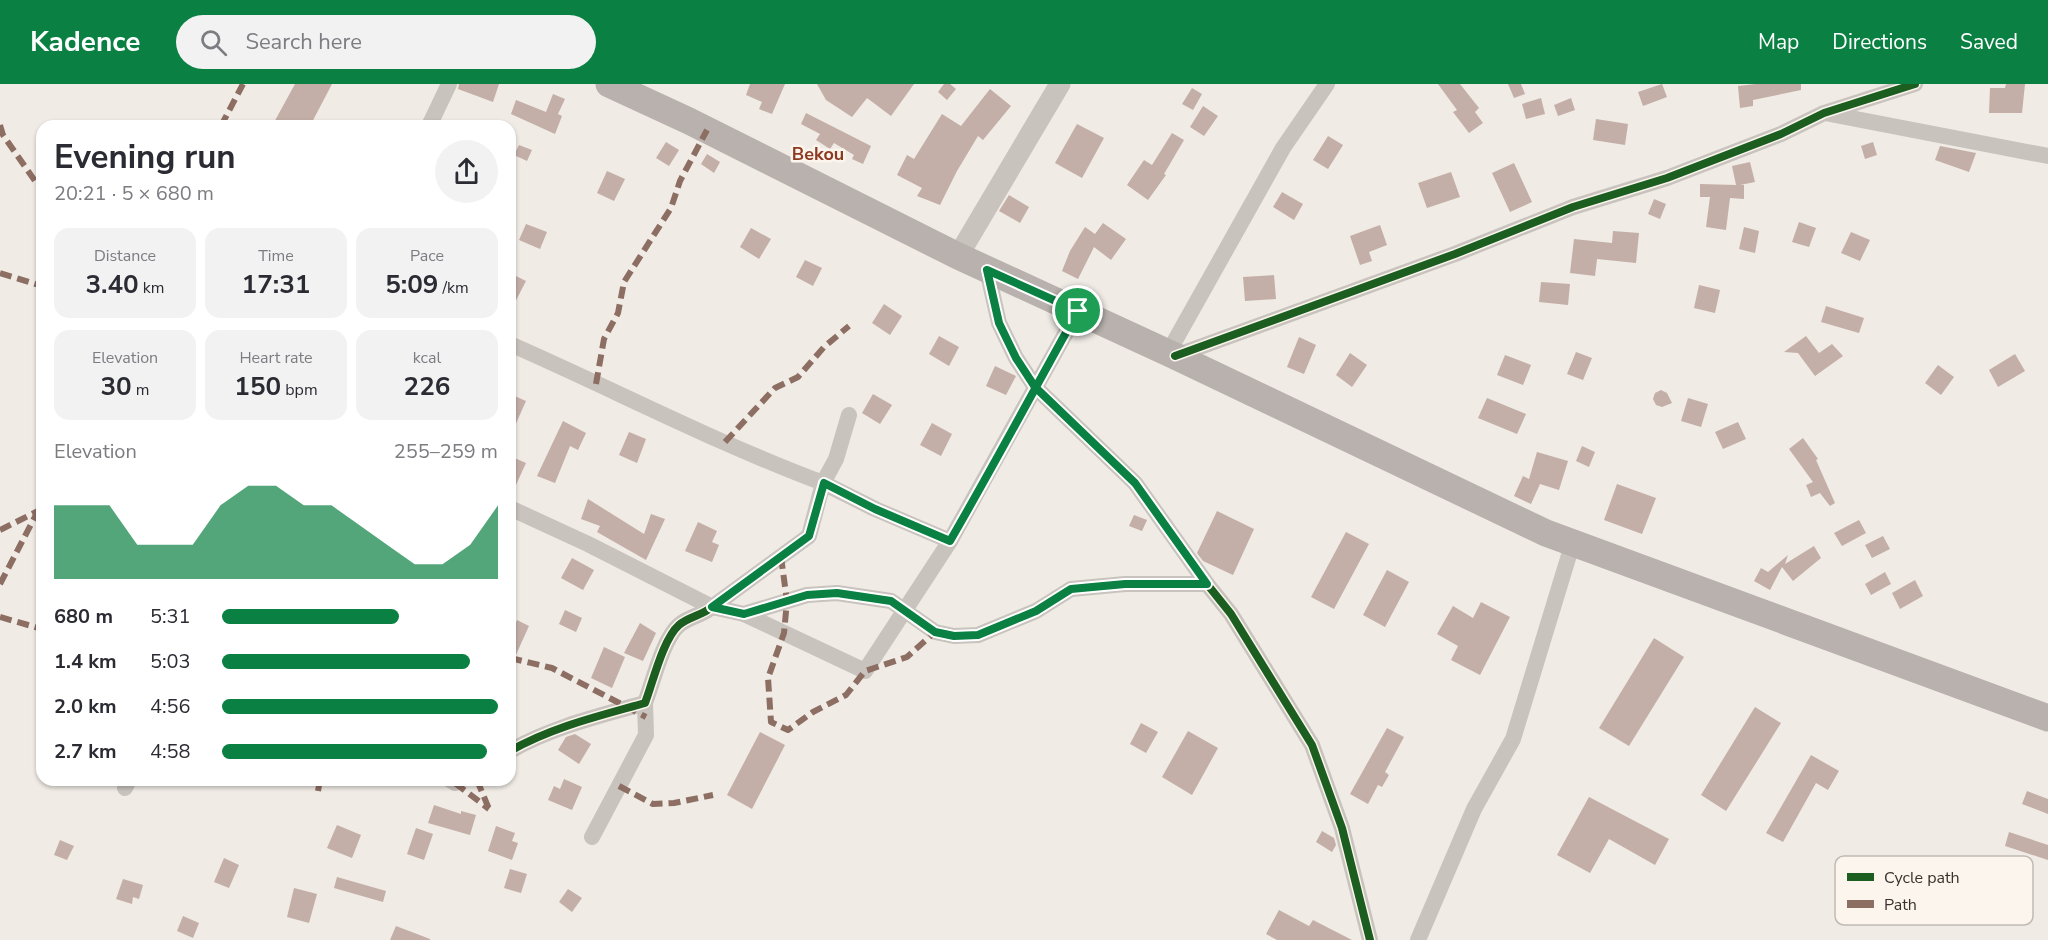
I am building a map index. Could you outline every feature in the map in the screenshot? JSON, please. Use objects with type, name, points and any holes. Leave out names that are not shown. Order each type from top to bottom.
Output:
[{"type":"main road","points":[[609,84],[689,121],[987,270],[1172,354],[1546,532],[2048,718]]},
{"type":"street","points":[[432,120],[449,84]]},
{"type":"street","points":[[958,256],[1060,84]]},
{"type":"street","points":[[1172,354],[1277,158],[1327,84]]},
{"type":"street","points":[[1172,354],[1455,254],[1573,207],[1667,178],[1781,134],[1824,113],[1915,84]]},
{"type":"street","points":[[1824,113],[2048,156]]},
{"type":"street","points":[[987,270],[999,323],[1016,358],[1035,387],[1135,483],[1231,614],[1312,745],[1342,828],[1370,940]]},
{"type":"street","points":[[516,511],[588,544],[712,607],[744,614],[865,670],[950,541],[997,461],[1078,311]]},
{"type":"street","points":[[516,347],[650,411],[754,456],[824,483],[875,509],[950,541]]},
{"type":"street","points":[[592,837],[646,735],[645,703],[668,641],[679,624],[705,613],[809,536],[824,483],[836,459],[849,416]]},
{"type":"street","points":[[1418,940],[1474,809],[1513,739],[1573,542]]},
{"type":"street","points":[[744,614],[807,595],[837,593],[891,601],[935,632],[954,636],[978,635],[1036,611],[1071,589],[1125,584],[1207,584]]},
{"type":"street","points":[[516,748],[529,740],[587,719],[645,703]]},
{"type":"building","points":[[295,84],[332,84],[313,120],[275,120]]},
{"type":"building","points":[[459,84],[499,84],[493,102],[458,89]]},
{"type":"building","points":[[750,84],[785,84],[772,114],[759,109],[762,102],[746,95]]},
{"type":"building","points":[[817,84],[914,84],[891,116],[867,98],[852,117],[826,100]]},
{"type":"building","points":[[944,84],[950,84],[956,89],[947,100],[938,92]]},
{"type":"building","points":[[1438,84],[1460,84],[1479,108],[1475,112],[1483,123],[1469,133],[1453,112],[1457,110]]},
{"type":"building","points":[[1508,84],[1521,84],[1525,94],[1514,98]]},
{"type":"building","points":[[1662,84],[1667,97],[1643,106],[1638,92]]},
{"type":"building","points":[[1801,84],[1801,90],[1753,100],[1753,106],[1740,108],[1738,86]]},
{"type":"building","points":[[2006,84],[2025,84],[2022,113],[1989,113],[1990,88],[2005,88]]},
{"type":"building","points":[[1192,88],[1202,94],[1193,110],[1182,104]]},
{"type":"building","points":[[990,89],[1011,106],[983,140],[978,136],[940,205],[917,196],[922,188],[897,175],[907,155],[914,159],[942,114],[961,126]]},
{"type":"building","points":[[553,94],[565,99],[558,114],[562,116],[555,134],[511,114],[516,100],[546,112]]},
{"type":"building","points":[[1541,98],[1545,114],[1526,119],[1522,104]]},
{"type":"building","points":[[1571,98],[1575,110],[1558,116],[1554,105]]},
{"type":"building","points":[[1203,106],[1218,116],[1204,136],[1190,127]]},
{"type":"building","points":[[806,113],[871,146],[863,164],[852,159],[854,155],[834,143],[830,149],[816,140],[820,134],[801,124]]},
{"type":"building","points":[[1596,119],[1628,124],[1625,145],[1593,140]]},
{"type":"building","points":[[1077,124],[1104,138],[1082,178],[1055,163]]},
{"type":"building","points":[[1172,133],[1184,140],[1164,174],[1166,175],[1148,200],[1127,185],[1144,160],[1152,165]]},
{"type":"building","points":[[1328,136],[1343,145],[1328,169],[1313,160]]},
{"type":"building","points":[[666,142],[679,150],[669,166],[656,158]]},
{"type":"building","points":[[1873,142],[1877,155],[1865,159],[1861,146]]},
{"type":"building","points":[[519,145],[532,150],[527,161],[516,156]]},
{"type":"building","points":[[1940,146],[1976,153],[1969,172],[1935,160]]},
{"type":"building","points":[[707,154],[720,162],[714,173],[701,164]]},
{"type":"building","points":[[1750,162],[1755,182],[1740,185],[1744,185],[1744,199],[1730,198],[1726,230],[1706,227],[1710,197],[1700,197],[1700,184],[1736,185],[1732,166]]},
{"type":"building","points":[[1514,163],[1532,202],[1510,212],[1492,173]]},
{"type":"building","points":[[607,171],[625,179],[614,201],[597,193]]},
{"type":"building","points":[[1451,172],[1460,197],[1427,208],[1418,183]]},
{"type":"building","points":[[1282,192],[1303,204],[1294,220],[1273,207]]},
{"type":"building","points":[[1009,195],[1029,207],[1020,223],[999,211]]},
{"type":"building","points":[[1654,199],[1666,204],[1660,219],[1648,214]]},
{"type":"building","points":[[1799,222],[1816,228],[1809,247],[1792,242]]},
{"type":"building","points":[[1103,223],[1126,239],[1111,260],[1094,247],[1078,279],[1062,271],[1070,251],[1085,227],[1095,234]]},
{"type":"building","points":[[526,224],[547,232],[540,249],[519,240]]},
{"type":"building","points":[[1380,225],[1387,245],[1369,252],[1372,261],[1360,265],[1350,236]]},
{"type":"building","points":[[1744,227],[1759,231],[1755,253],[1739,249]]},
{"type":"building","points":[[751,228],[771,239],[759,259],[740,247]]},
{"type":"building","points":[[1613,231],[1639,233],[1636,263],[1597,259],[1595,276],[1570,273],[1574,239],[1612,243]]},
{"type":"building","points":[[1851,232],[1870,240],[1860,261],[1841,253]]},
{"type":"building","points":[[805,260],[822,268],[813,286],[796,277]]},
{"type":"building","points":[[1274,275],[1276,299],[1245,301],[1243,277]]},
{"type":"building","points":[[516,276],[526,281],[516,300]]},
{"type":"building","points":[[1541,282],[1570,284],[1568,305],[1539,302]]},
{"type":"building","points":[[1699,285],[1720,290],[1715,313],[1694,308]]},
{"type":"building","points":[[884,304],[902,316],[890,335],[872,323]]},
{"type":"building","points":[[1826,306],[1864,318],[1859,333],[1821,322]]},
{"type":"building","points":[[939,336],[959,347],[949,366],[929,354]]},
{"type":"building","points":[[1806,336],[1819,353],[1832,344],[1843,356],[1815,376],[1798,353],[1784,352]]},
{"type":"building","points":[[1299,337],[1316,345],[1304,374],[1287,367]]},
{"type":"building","points":[[1576,352],[1592,358],[1583,380],[1567,374]]},
{"type":"building","points":[[1350,353],[1367,365],[1352,387],[1336,375]]},
{"type":"building","points":[[2015,354],[2025,371],[1998,387],[1989,370]]},
{"type":"building","points":[[1505,355],[1531,365],[1523,385],[1497,375]]},
{"type":"building","points":[[1938,365],[1954,377],[1941,395],[1925,383]]},
{"type":"building","points":[[995,366],[1016,376],[1006,395],[986,386]]},
{"type":"building","points":[[1661,390],[1667,393],[1672,403],[1662,407],[1656,405],[1653,399],[1655,393]]},
{"type":"building","points":[[873,394],[892,405],[880,424],[862,413]]},
{"type":"building","points":[[516,397],[526,401],[516,424]]},
{"type":"building","points":[[1487,398],[1526,414],[1517,434],[1478,418]]},
{"type":"building","points":[[1688,398],[1708,404],[1701,427],[1681,421]]},
{"type":"building","points":[[563,421],[586,433],[578,450],[570,446],[555,483],[537,476]]},
{"type":"building","points":[[1738,422],[1746,439],[1723,449],[1715,432]]},
{"type":"building","points":[[932,423],[952,434],[941,456],[920,445]]},
{"type":"building","points":[[629,432],[646,439],[637,463],[619,455]]},
{"type":"building","points":[[1803,438],[1818,459],[1816,460],[1835,503],[1830,506],[1820,493],[1811,497],[1806,485],[1813,482],[1789,449]]},
{"type":"building","points":[[1582,446],[1595,452],[1589,467],[1576,461]]},
{"type":"building","points":[[1537,452],[1568,461],[1559,490],[1540,484],[1531,504],[1514,496],[1523,476],[1529,479]]},
{"type":"building","points":[[516,459],[526,463],[516,485]]},
{"type":"building","points":[[1617,484],[1656,498],[1642,534],[1604,520]]},
{"type":"building","points":[[588,499],[644,534],[651,514],[665,519],[646,560],[597,532],[600,526],[581,519]]},
{"type":"building","points":[[1217,511],[1254,529],[1233,575],[1203,561],[1197,553]]},
{"type":"building","points":[[1134,515],[1147,520],[1142,531],[1129,526]]},
{"type":"building","points":[[1859,520],[1866,533],[1842,546],[1834,533]]},
{"type":"building","points":[[698,522],[717,531],[712,542],[719,545],[712,562],[685,551]]},
{"type":"building","points":[[1346,532],[1369,544],[1334,609],[1311,597]]},
{"type":"building","points":[[1883,536],[1890,549],[1872,558],[1865,545]]},
{"type":"building","points":[[1814,546],[1821,558],[1793,581],[1782,567],[1770,590],[1754,581],[1761,568],[1768,572],[1788,555],[1785,564]]},
{"type":"building","points":[[572,558],[594,570],[583,590],[561,578]]},
{"type":"building","points":[[1387,570],[1409,582],[1385,627],[1363,615]]},
{"type":"building","points":[[1885,572],[1891,584],[1871,595],[1865,584]]},
{"type":"building","points":[[1915,580],[1923,596],[1900,609],[1892,593]]},
{"type":"building","points":[[1481,602],[1510,617],[1480,675],[1451,660],[1458,646],[1437,634],[1453,606],[1473,618]]},
{"type":"building","points":[[565,610],[582,618],[576,632],[559,624]]},
{"type":"building","points":[[517,620],[529,626],[516,655]]},
{"type":"building","points":[[640,623],[656,633],[643,661],[624,653]]},
{"type":"building","points":[[1654,638],[1684,657],[1629,746],[1599,728]]},
{"type":"building","points":[[604,647],[625,657],[612,688],[591,678]]},
{"type":"building","points":[[1755,707],[1781,723],[1726,811],[1701,795]]},
{"type":"building","points":[[1141,723],[1158,732],[1146,753],[1130,744]]},
{"type":"building","points":[[1387,728],[1404,737],[1385,772],[1389,775],[1382,787],[1378,785],[1368,804],[1350,794]]},
{"type":"building","points":[[1188,731],[1218,748],[1192,795],[1162,777]]},
{"type":"building","points":[[760,732],[785,745],[752,809],[727,795]]},
{"type":"building","points":[[575,734],[591,744],[579,764],[558,750],[566,737]]},
{"type":"building","points":[[1811,755],[1839,771],[1828,790],[1816,783],[1783,842],[1766,833]]},
{"type":"building","points":[[564,779],[582,787],[572,810],[548,800],[554,786],[560,789]]},
{"type":"building","points":[[2027,791],[2048,799],[2048,814],[2022,804]]},
{"type":"building","points":[[1589,797],[1669,839],[1655,865],[1609,839],[1590,873],[1557,855]]},
{"type":"building","points":[[434,805],[461,814],[461,811],[476,815],[470,835],[428,823]]},
{"type":"building","points":[[337,825],[361,835],[352,858],[327,848]]},
{"type":"building","points":[[496,826],[515,833],[512,841],[518,843],[512,860],[488,851]]},
{"type":"building","points":[[416,828],[433,834],[424,860],[407,854]]},
{"type":"building","points":[[1322,831],[1334,838],[1336,845],[1332,852],[1316,842]]},
{"type":"building","points":[[2009,832],[2048,845],[2048,860],[2005,846]]},
{"type":"building","points":[[60,840],[74,846],[67,860],[54,855]]},
{"type":"building","points":[[224,858],[239,865],[229,888],[214,882]]},
{"type":"building","points":[[510,869],[527,874],[521,893],[504,888]]},
{"type":"building","points":[[337,877],[386,891],[383,902],[334,888]]},
{"type":"building","points":[[123,879],[143,885],[139,899],[133,897],[132,904],[116,899]]},
{"type":"building","points":[[294,888],[317,894],[309,923],[287,917]]},
{"type":"building","points":[[568,889],[582,898],[572,912],[559,902]]},
{"type":"building","points":[[1279,910],[1309,926],[1313,920],[1352,940],[1277,940],[1266,934]]},
{"type":"building","points":[[183,916],[199,923],[193,938],[177,931]]},
{"type":"building","points":[[396,926],[430,939],[430,940],[390,940]]},
{"type":"marked path","points":[[224,120],[243,84]]},
{"type":"marked path","points":[[0,125],[3,135],[36,182]]},
{"type":"marked path","points":[[596,384],[604,339],[618,313],[624,282],[671,208],[680,181],[707,130]]},
{"type":"marked path","points":[[0,273],[36,284]]},
{"type":"marked path","points":[[725,442],[775,388],[798,377],[824,347],[849,326]]},
{"type":"marked path","points":[[0,530],[36,512]]},
{"type":"marked path","points":[[0,584],[36,515]]},
{"type":"marked path","points":[[781,557],[787,601],[784,633],[768,678],[771,722],[788,730],[813,712],[846,695],[865,671],[907,657],[935,632]]},
{"type":"marked path","points":[[0,617],[36,627]]},
{"type":"marked path","points":[[516,659],[552,668],[646,717]]},
{"type":"marked path","points":[[318,791],[319,786]]},
{"type":"marked path","points":[[459,786],[489,809]]},
{"type":"marked path","points":[[479,786],[489,809]]},
{"type":"marked path","points":[[619,786],[653,804],[674,803],[713,795]]},
{"type":"cycle path","points":[[1175,356],[1455,254],[1573,207],[1667,178],[1781,134],[1824,113],[1915,84]]},
{"type":"cycle path","points":[[516,748],[559,729],[645,703],[663,650],[673,632],[683,622],[712,607],[744,614],[807,595],[837,593],[891,601],[935,632],[954,636],[978,635],[1036,611],[1071,589],[1125,584],[1207,584],[1231,614],[1312,745],[1342,828],[1370,940]]},
{"type":"district","name":"Bekou","points":[[818,154]]},
{"type":"route","points":[[1078,311],[987,270],[999,323],[1016,358],[1035,387],[1078,431],[1135,483],[1207,584],[1125,584],[1071,589],[1036,611],[978,635],[954,636],[935,632],[891,601],[837,593],[807,595],[744,614],[712,607],[809,536],[824,483],[875,509],[950,541],[997,461],[1035,387],[1078,311]]}]
